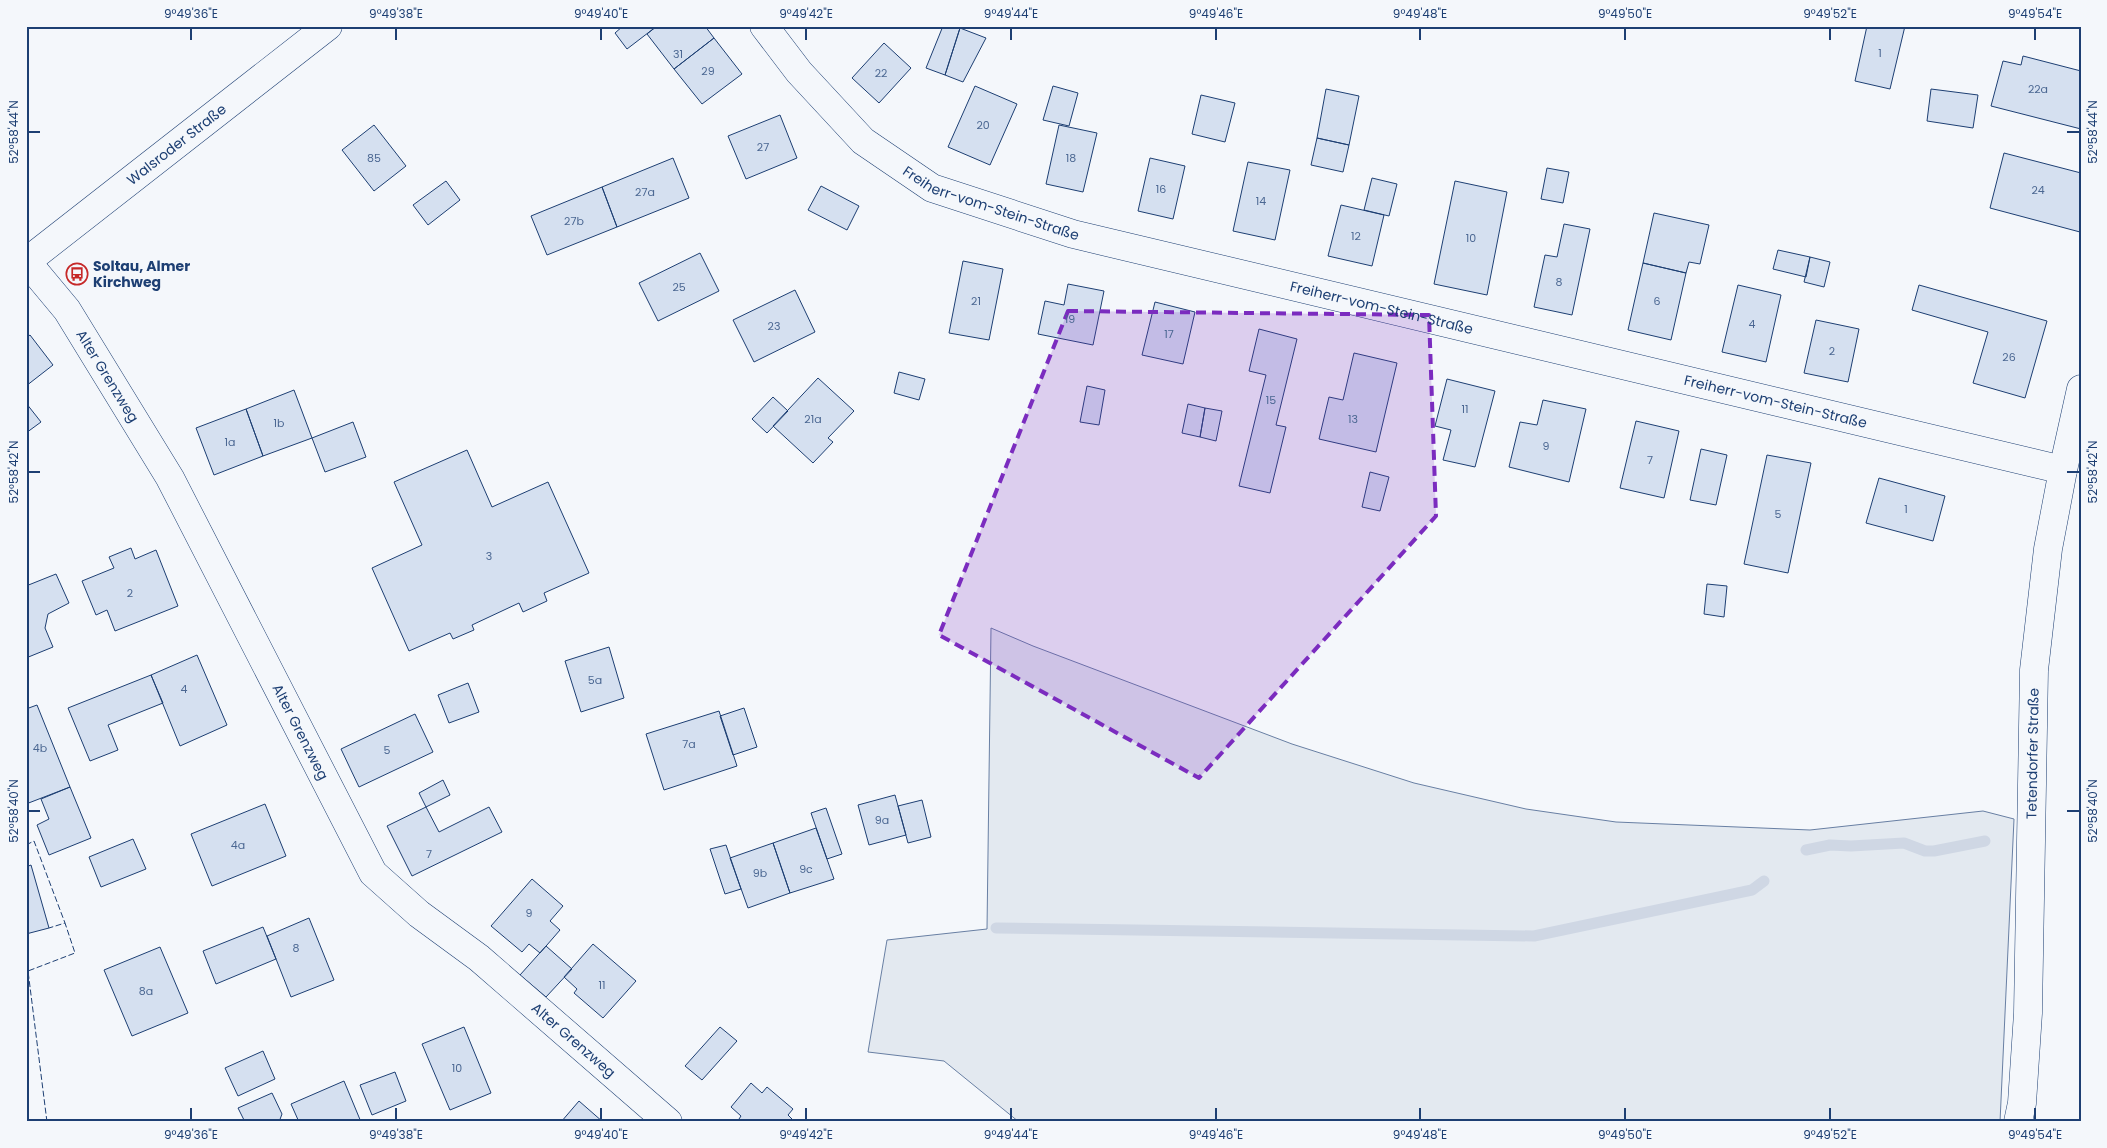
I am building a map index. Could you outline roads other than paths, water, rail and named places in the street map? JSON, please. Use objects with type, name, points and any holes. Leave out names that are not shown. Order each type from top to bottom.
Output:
[{"type":"street","name":"Walsroder Straße","points":[[27,262],[328,26]]},
{"type":"street","name":"Freiherr-vom-Stein-Straße","points":[[764,26],[799,72],[863,141],[932,188],[1073,234],[2063,470]]},
{"type":"street","name":"Alter Grenzweg","points":[[27,262],[67,310],[170,478],[373,873],[419,914],[479,958],[668,1122]]},
{"type":"street","name":"Tetendorfer Straße","points":[[2018,1122],[2022,1103],[2028,1013],[2034,670],[2048,549],[2081,389]]},
{"type":"waterway","points":[[1806,850],[1830,845],[1851,846],[1904,843],[1925,851],[1934,851],[1985,841]]},
{"type":"waterway","points":[[996,928],[1534,936],[1752,890],[1764,881]]},
{"type":"place","name":"Soltau, Almer Kirchweg","points":[[77,274]]}]
